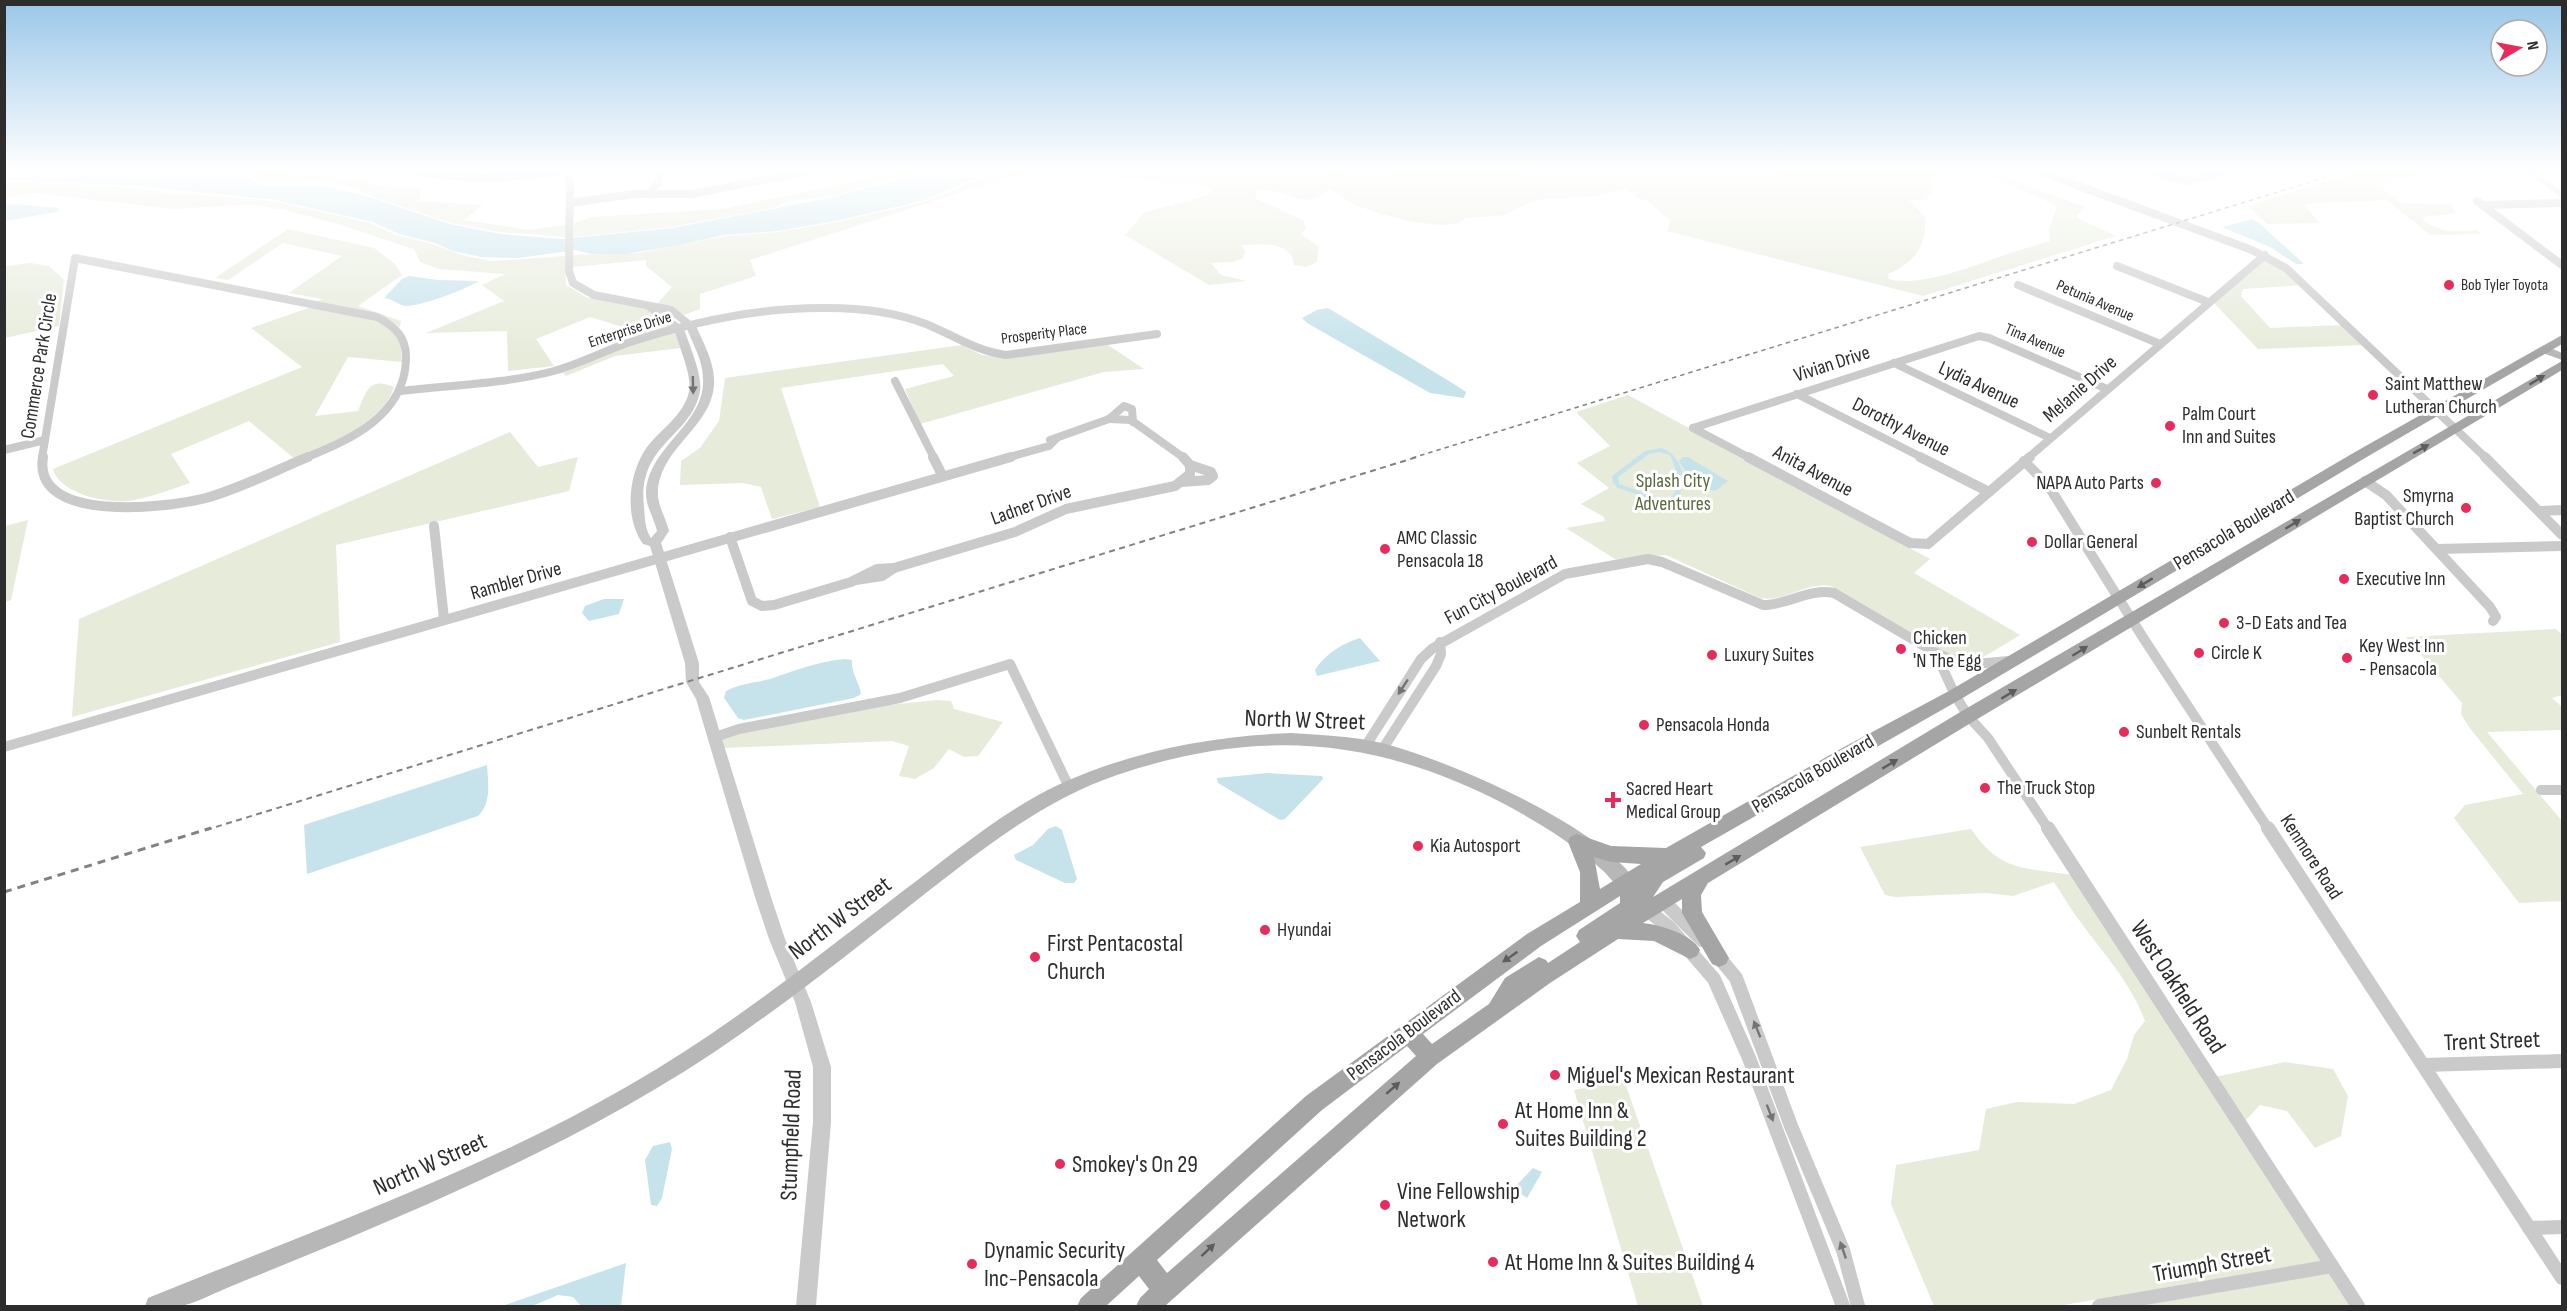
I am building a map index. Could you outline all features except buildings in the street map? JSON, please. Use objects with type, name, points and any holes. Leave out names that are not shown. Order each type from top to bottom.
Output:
[{"type":"main road","name":"Pensacola Boulevard","points":[[1089,1306],[1293,1121],[1506,958],[1669,856],[1954,695],[2360,455],[2562,339]]},
{"type":"main road","points":[[2544,349],[2562,357]]},
{"type":"main road","name":"Pensacola Boulevard","points":[[1157,1298],[1326,1146],[1430,1057],[1492,1013],[1655,906],[1968,716],[2217,571],[2327,503],[2562,365]]},
{"type":"main road","points":[[2360,455],[2385,469]]},
{"type":"main road","points":[[2302,489],[2327,503]]},
{"type":"main road","points":[[2193,555],[2217,571]]},
{"type":"main road","name":"North W Street","points":[[156,1306],[376,1216],[515,1155],[634,1093],[712,1044],[795,984],[1001,826],[1069,787],[1139,760],[1213,744],[1288,740],[1382,750],[1467,778],[1518,804],[1575,840],[1614,869],[1655,906]]},
{"type":"main road","points":[[1655,906],[1643,896],[1646,886],[1656,877],[1794,796],[1801,780]]},
{"type":"main road","points":[[1575,840],[1589,848],[1618,856],[1669,856]]},
{"type":"main road","points":[[1575,840],[1588,868],[1591,882],[1589,904]]},
{"type":"main road","points":[[1700,880],[1690,894],[1692,913],[1719,958]]},
{"type":"main road","points":[[1492,1013],[1512,984],[1627,909],[1631,902],[1627,882]]},
{"type":"main road","points":[[1614,932],[1646,930],[1660,933],[1690,950]]},
{"type":"main road","points":[[1408,1033],[1430,1057]]},
{"type":"main road","points":[[1140,1258],[1157,1298]]},
{"type":"street","points":[[570,233],[570,277],[577,287],[594,295],[650,307],[685,328],[709,374],[710,388],[699,412],[671,443],[657,466],[652,488],[655,511],[663,531],[655,543],[659,557]]},
{"type":"street","points":[[2206,233],[2265,255],[2299,279],[2456,428],[2562,535]]},
{"type":"street","points":[[2519,233],[2562,266]]},
{"type":"street","name":"Melanie Drive","points":[[1917,544],[1930,542],[2265,255]]},
{"type":"street","name":"Commerce Park Circle","points":[[75,258],[377,317],[394,327],[405,341],[406,362],[401,391],[370,424],[341,442],[230,490],[169,504],[107,506],[60,497],[48,487],[42,474],[45,440],[75,258]]},
{"type":"street","points":[[2117,266],[2208,302]]},
{"type":"street","name":"Petunia Avenue","points":[[2018,285],[2160,344]]},
{"type":"street","name":"Enterprise Drive","points":[[401,391],[545,373],[571,366],[633,341],[736,316],[828,308],[870,311]]},
{"type":"street","name":"Prosperity Place","points":[[870,311],[923,323],[976,350],[1006,355],[1157,333]]},
{"type":"street","points":[[655,543],[643,538],[636,494],[637,483],[645,460],[660,439],[685,413],[695,391],[685,328]]},
{"type":"street","name":"Vivian Drive","points":[[1693,428],[1894,363],[1983,337]]},
{"type":"street","name":"Tina Avenue","points":[[1983,337],[2108,389]]},
{"type":"street","name":"Lydia Avenue","points":[[1894,363],[2050,438]]},
{"type":"street","points":[[895,381],[942,476]]},
{"type":"street","name":"Dorothy Avenue","points":[[1797,394],[1989,492]]},
{"type":"street","name":"Rambler Drive","points":[[4,747],[1053,444],[1057,438],[1109,419],[1121,407],[1132,409],[1133,422]]},
{"type":"street","name":"Ladner Drive","points":[[730,537],[752,601],[756,604],[774,605],[856,580],[882,576],[894,568],[1015,532],[1066,509],[1166,489],[1182,482],[1208,480],[1213,476],[1211,472],[1190,465],[1133,422]]},
{"type":"street","name":"Anita Avenue","points":[[1693,428],[1917,544]]},
{"type":"street","points":[[4,450],[45,440]]},
{"type":"street","name":"Kenmore Road","points":[[2024,461],[2036,471],[2052,492],[2132,619],[2562,1278]]},
{"type":"street","points":[[1182,482],[1190,474],[1190,465]]},
{"type":"street","points":[[2365,482],[2386,495],[2437,549],[2490,607],[2496,616],[2493,621]]},
{"type":"street","points":[[2539,511],[2562,510]]},
{"type":"street","points":[[640,516],[655,511]]},
{"type":"street","points":[[434,526],[444,620]]},
{"type":"street","points":[[2437,549],[2562,546]]},
{"type":"street","name":"Stumpfield Road","points":[[659,557],[692,663],[690,668],[697,679],[697,693],[702,697],[763,897],[813,1033],[822,1067],[824,1088],[806,1306]]},
{"type":"street","name":"Fun City Boulevard","points":[[1365,747],[1421,659],[1440,642],[1557,577],[1648,559],[1662,562],[1763,605],[1773,606],[1819,591],[1829,591],[1931,650],[1942,665],[1954,695]]},
{"type":"street","name":"Fun City Boulevard","points":[[1382,750],[1436,666],[1441,654],[1440,642]]},
{"type":"street","points":[[1931,650],[1956,663],[1967,665],[2010,661]]},
{"type":"street","points":[[715,737],[739,729],[900,699],[1010,664],[1069,787]]},
{"type":"street","name":"West Oakfield Road","points":[[1954,695],[2013,774],[2358,1306]]},
{"type":"street","points":[[2541,790],[2562,790]]},
{"type":"street","points":[[1655,906],[1669,927],[1714,979],[1749,1058],[1843,1306]]},
{"type":"street","points":[[1655,906],[1719,958],[1736,978],[1791,1126],[1843,1250],[1858,1306]]},
{"type":"street","name":"Trent Street","points":[[2424,1065],[2562,1061]]},
{"type":"street","points":[[2529,1228],[2562,1227]]},
{"type":"street","name":"Triumph Street","points":[[2099,1306],[2332,1266]]},
{"type":"green space","points":[[282,233],[307,233],[374,248],[395,264],[402,275],[358,306],[401,321],[400,327],[380,316],[317,302],[322,299],[289,293],[342,256],[283,243],[228,280],[215,278]]},
{"type":"green space","points":[[366,233],[392,233],[465,256],[492,261],[565,256],[566,285],[586,297],[649,310],[673,329],[636,338],[623,327],[590,317],[536,339],[554,366],[508,371],[507,331],[426,333],[504,301],[482,285],[505,274],[439,269],[420,262],[414,249]]},
{"type":"green space","points":[[515,233],[566,233],[566,237]]},
{"type":"green space","points":[[574,233],[611,233],[574,237]]},
{"type":"green space","points":[[762,233],[833,233],[750,260],[756,276],[700,294],[700,309],[684,315],[656,305],[672,287],[646,266],[646,260],[573,267],[573,255],[639,253],[725,236]]},
{"type":"green space","points":[[1127,233],[1302,233],[1319,247],[1317,262],[1306,267],[1294,265],[1288,251],[1281,247],[1266,244],[1242,245],[1245,252],[1243,258],[1233,262],[1211,263],[1221,275],[1247,281],[1209,285],[1125,235]]},
{"type":"green space","points":[[1676,233],[1924,233],[1921,245],[1912,258],[1888,274],[1889,279],[1902,281],[1950,274],[2050,241],[2049,233],[2110,233],[2116,236],[1923,296]]},
{"type":"green space","points":[[2428,233],[2482,234],[2430,235]]},
{"type":"green space","points":[[2262,260],[2271,261],[2302,285],[2243,289],[2241,296],[2270,328],[2344,325],[2365,345],[2258,349],[2213,302]]},
{"type":"green space","points":[[30,263],[49,266],[64,280],[59,326],[5,338],[5,266]]},
{"type":"green space","points":[[311,307],[375,320],[395,333],[400,342],[402,362],[348,357],[315,416],[358,411],[370,387],[386,384],[394,387],[379,412],[367,422],[338,439],[295,459],[249,421],[171,454],[190,483],[135,500],[113,501],[88,496],[65,486],[58,478],[53,469],[302,367],[251,328]]},
{"type":"green space","points":[[675,332],[680,348],[615,356],[566,376],[563,373],[637,342]]},
{"type":"green space","points":[[1105,343],[1144,369],[1104,372],[920,424],[905,389],[954,376],[943,364],[781,388],[820,507],[772,519],[761,487],[743,483],[680,485],[681,461],[700,448],[719,421],[725,378],[962,345],[982,355],[993,356]]},
{"type":"green space","name":"Splash City Adventures","points":[[1628,395],[1930,559],[1914,573],[2020,635],[1975,662],[1954,659],[1831,586],[1813,586],[1778,598],[1760,598],[1666,555],[1615,559],[1566,528],[1605,521],[1604,517],[1581,504],[1609,488],[1577,463],[1610,446],[1576,412]]},
{"type":"green space","points":[[510,432],[538,467],[578,457],[569,491],[336,545],[340,642],[72,717],[79,619]]},
{"type":"green space","points":[[28,520],[11,600],[5,602],[5,526]]},
{"type":"green space","points":[[2556,629],[2562,635],[2562,695],[2552,698],[2562,707],[2562,730],[2487,732],[2562,821],[2562,901],[2519,903],[2454,818],[2465,805],[2523,794],[2469,727],[2461,714],[2462,703],[2406,637]]},
{"type":"green space","points":[[937,700],[951,701],[954,709],[1003,722],[978,756],[964,757],[949,749],[934,768],[915,779],[899,776],[909,746],[892,741],[724,748],[722,738],[740,732],[889,705]]},
{"type":"green space","points":[[1971,829],[1993,854],[2015,866],[2073,875],[2321,1261],[2058,1306],[1934,1306],[1891,1204],[1896,1165],[1979,1150],[1986,1109],[2017,1102],[2074,1104],[2111,1090],[2127,1059],[2134,1035],[2145,1021],[2133,995],[2054,882],[2013,896],[1986,893],[1896,897],[1885,895],[1860,847]]},
{"type":"green space","points":[[2285,1062],[2333,1069],[2348,1096],[2341,1136],[2315,1148],[2287,1111],[2260,1105],[2245,1121],[2215,1077]]},
{"type":"green space","points":[[1624,1080],[1703,1306],[1638,1306],[1574,1090]]},
{"type":"green space","points":[[2329,1273],[2351,1306],[2140,1306]]},
{"type":"water","points":[[397,233],[497,233],[561,239],[620,233],[749,233],[724,235],[625,254],[591,254],[576,250],[518,258],[481,257]]},
{"type":"water","points":[[2237,233],[2270,233],[2304,264],[2296,264],[2270,247]]},
{"type":"water","points":[[409,276],[438,280],[479,281],[444,296],[413,305],[406,306],[384,298],[402,279]]},
{"type":"water","points":[[1328,308],[1466,392],[1464,398],[1430,393],[1302,318],[1317,310]]},
{"type":"water","points":[[1661,448],[1678,461],[1683,477],[1679,500],[1664,503],[1618,488],[1613,483],[1612,476],[1645,451]],"holes":[[[1658,452],[1670,455],[1677,477],[1676,488],[1671,499],[1661,499],[1619,484],[1618,477],[1649,454]]]},
{"type":"water","points":[[1683,457],[1688,457],[1728,481],[1715,491],[1692,486],[1689,484],[1691,480],[1679,461]]},
{"type":"water","points":[[604,599],[624,599],[619,614],[589,621],[582,613],[585,606]]},
{"type":"water","points":[[1360,638],[1380,661],[1317,676],[1315,670],[1329,655],[1341,646]]},
{"type":"water","points":[[852,660],[860,689],[861,694],[854,698],[744,720],[738,718],[724,698],[726,691],[738,686],[770,679],[819,663]]},
{"type":"water","points":[[487,765],[487,799],[478,816],[307,874],[304,825]]},
{"type":"water","points":[[1267,773],[1322,776],[1323,779],[1285,819],[1280,820],[1218,783],[1217,778]]},
{"type":"water","points":[[1056,826],[1062,830],[1077,879],[1074,883],[1065,883],[1016,860],[1014,855],[1033,845],[1048,829]]},
{"type":"water","points":[[670,1142],[672,1149],[662,1198],[657,1206],[651,1205],[645,1160],[653,1146]]},
{"type":"water","points":[[1533,1168],[1542,1172],[1527,1198],[1513,1189]]},
{"type":"water","points":[[626,1263],[621,1306],[581,1306],[573,1297],[558,1295],[532,1306],[502,1306]]},
{"type":"railway","points":[[1412,458],[2144,233]]},
{"type":"railway","points":[[206,830],[1417,457]]},
{"type":"railway","points":[[4,892],[211,828]]},
{"type":"place","name":"Bob Tyler Toyota","points":[[2449,285]]},
{"type":"place","name":"Saint Matthew Lutheran Church","points":[[2373,395]]},
{"type":"place","name":"Palm Court Inn and Suites","points":[[2170,426]]},
{"type":"place","name":"NAPA Auto Parts","points":[[2156,483]]},
{"type":"place","name":"Smyrna Baptist Church","points":[[2466,508]]},
{"type":"place","name":"Dollar General","points":[[2032,542]]},
{"type":"place","name":"AMC Classic Pensacola 18","points":[[1385,549]]},
{"type":"place","name":"Executive Inn","points":[[2344,579]]},
{"type":"place","name":"3-D Eats and Tea","points":[[2224,623]]},
{"type":"place","name":"Chicken 'N The Egg","points":[[1901,649]]},
{"type":"place","name":"Circle K","points":[[2199,653]]},
{"type":"place","name":"Luxury Suites","points":[[1712,655]]},
{"type":"place","name":"Key West Inn - Pensacola","points":[[2347,658]]},
{"type":"place","name":"Pensacola Honda","points":[[1644,725]]},
{"type":"place","name":"Sunbelt Rentals","points":[[2124,732]]},
{"type":"place","name":"The Truck Stop","points":[[1985,788]]},
{"type":"place","name":"Sacred Heart Medical Group","points":[[1613,800]]},
{"type":"place","name":"Kia Autosport","points":[[1418,846]]},
{"type":"place","name":"Hyundai","points":[[1265,930]]},
{"type":"place","name":"First Pentacostal Church","points":[[1035,957]]},
{"type":"place","name":"Miguel's Mexican Restaurant","points":[[1555,1075]]},
{"type":"place","name":"At Home Inn & Suites Building 2","points":[[1503,1124]]},
{"type":"place","name":"Smokey's On 29","points":[[1060,1164]]},
{"type":"place","name":"Vine Fellowship Network","points":[[1385,1205]]},
{"type":"place","name":"At Home Inn & Suites Building 4","points":[[1493,1262]]},
{"type":"place","name":"Dynamic Security Inc-Pensacola","points":[[972,1264]]}]
